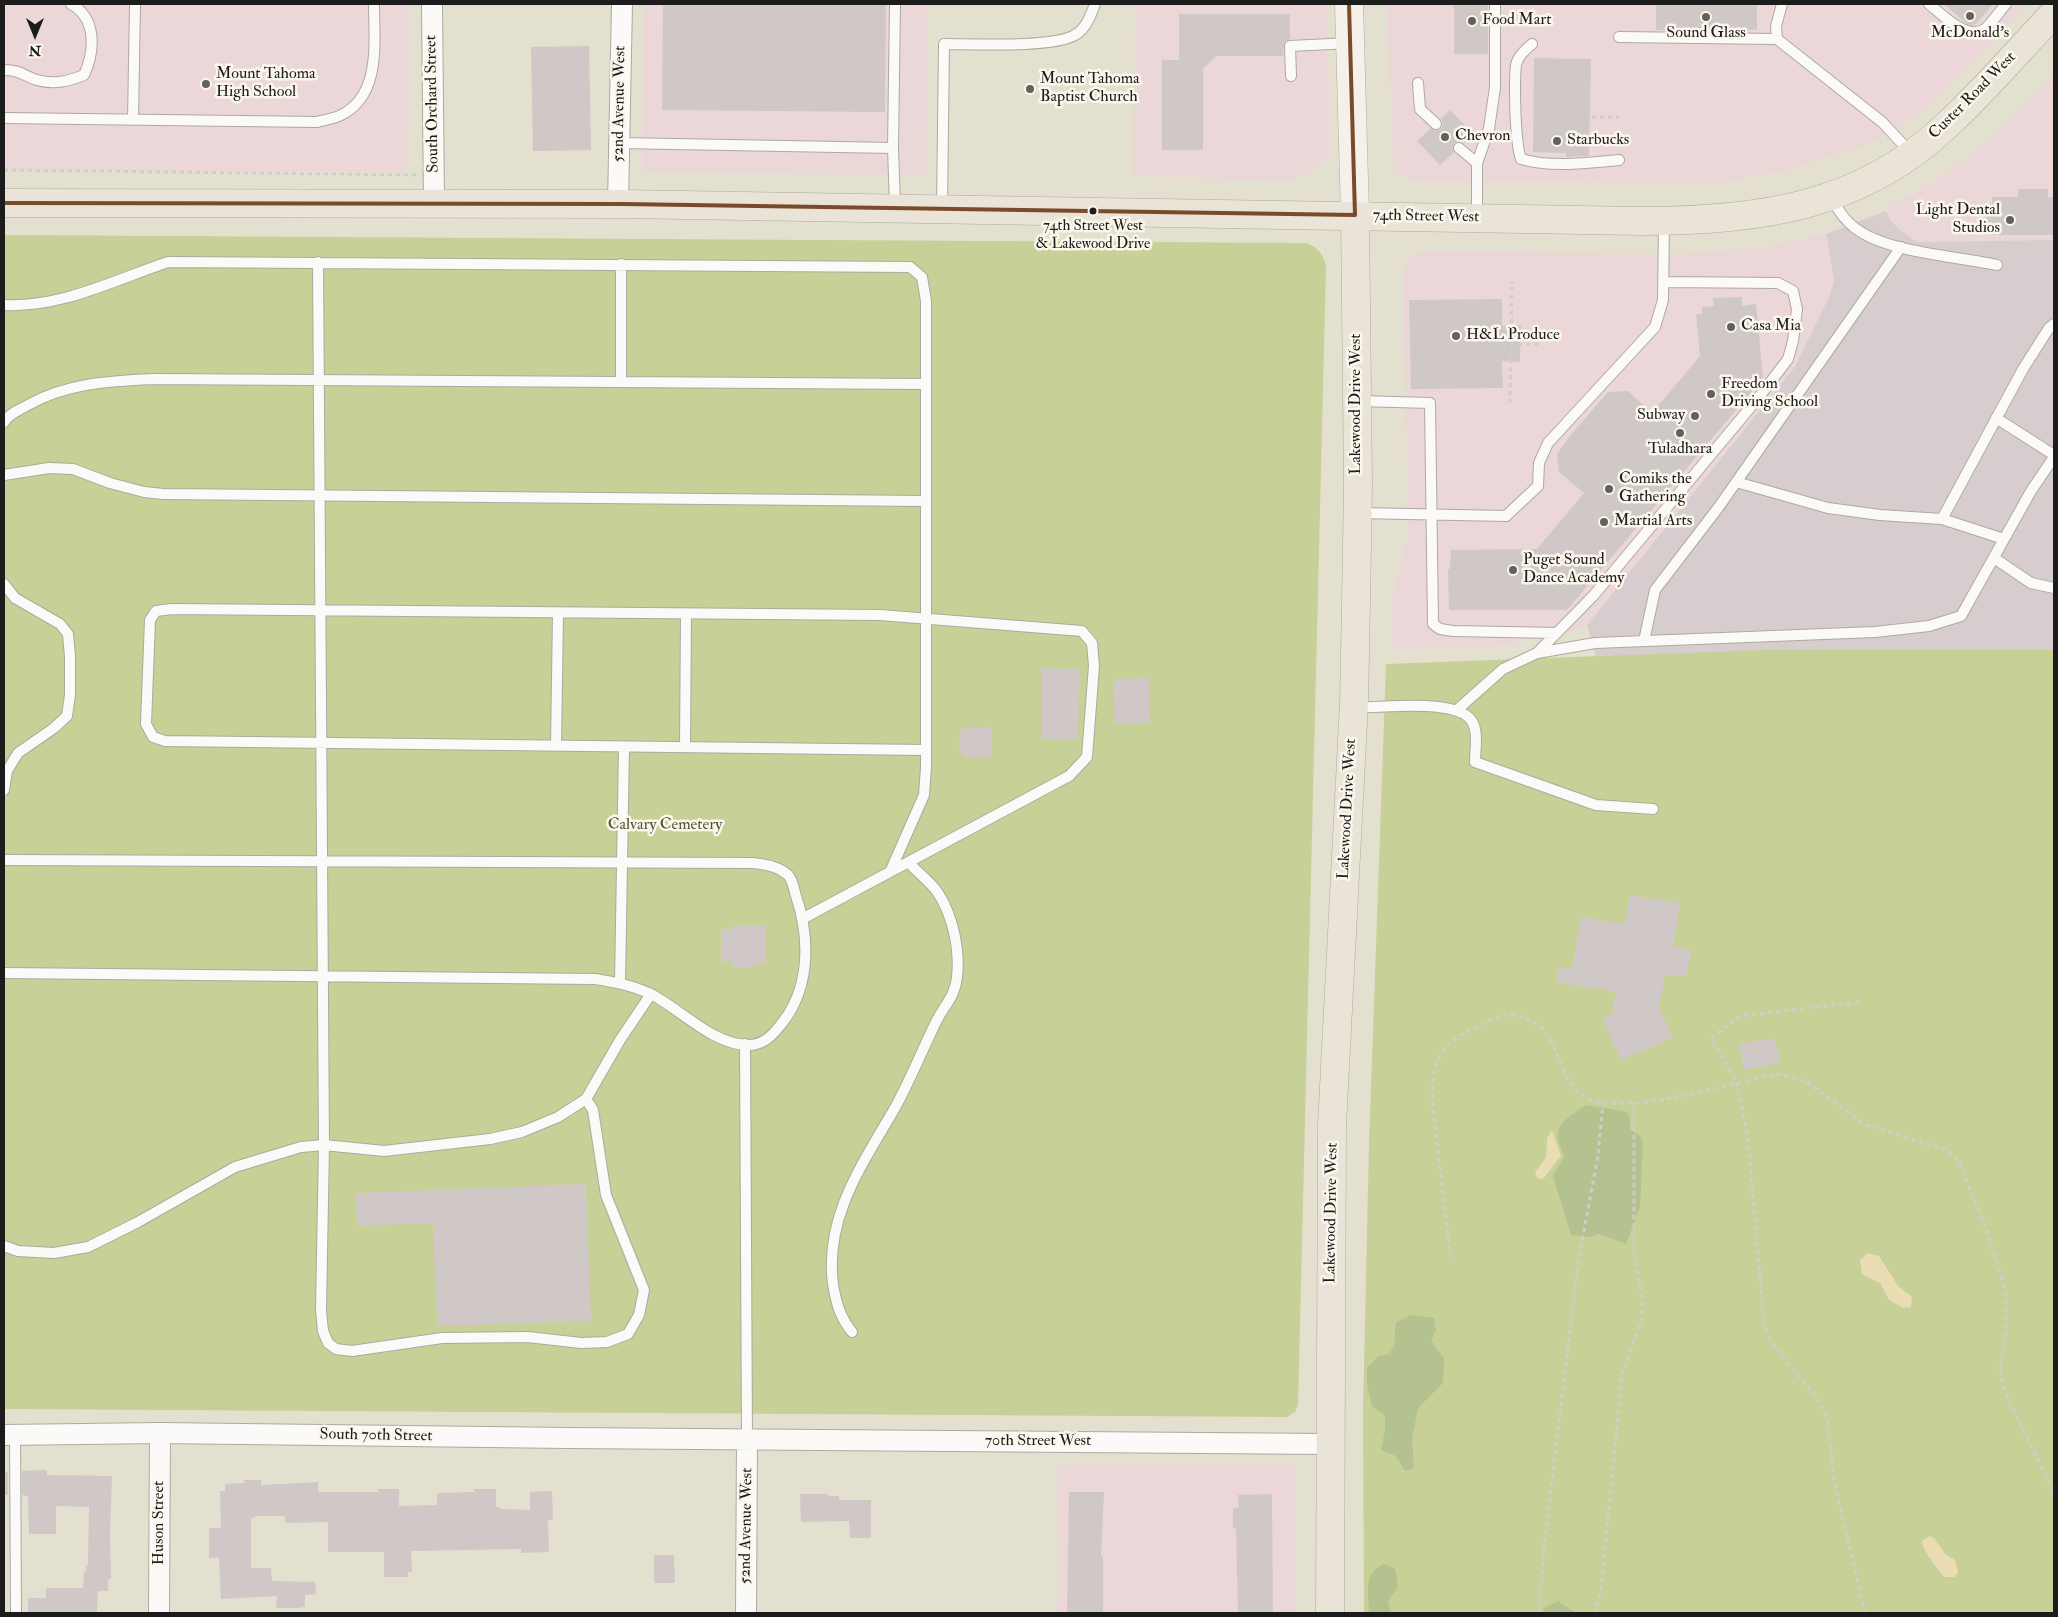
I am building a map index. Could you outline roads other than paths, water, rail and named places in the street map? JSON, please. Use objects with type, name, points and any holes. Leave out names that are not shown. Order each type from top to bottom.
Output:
[{"type":"main road","name":"Lakewood Drive West","points":[[1330,1613],[1332,1125],[1354,708],[1357,513],[1357,401],[1349,4]]},
{"type":"main road","name":"Custer Road West","points":[[1830,197],[1872,178],[1912,154],[1947,126],[2054,12]]},
{"type":"main road","name":"74th Street West","points":[[4,203],[618,204],[1664,221],[1712,220],[1768,214],[1830,197]]},
{"type":"street","name":"South Orchard Street","points":[[432,4],[434,204]]},
{"type":"street","name":"52nd Avenue West","points":[[618,204],[622,4]]},
{"type":"street","name":"South 70th Street","points":[[10,1434],[160,1433],[747,1440]]},
{"type":"street","name":"Huson Street","points":[[159,1613],[160,1433]]},
{"type":"street","name":"52nd Avenue West","points":[[746,1613],[747,1440]]},
{"type":"street","name":"70th Street West","points":[[747,1440],[1330,1444]]},
{"type":"lane","points":[[4,70],[16,70],[38,80],[66,83],[84,75],[91,60],[93,40],[88,22],[80,8],[71,4]]},
{"type":"lane","points":[[133,120],[135,4]]},
{"type":"lane","points":[[4,118],[317,122],[340,115],[359,100],[370,82],[374,62],[374,4]]},
{"type":"lane","points":[[895,4],[893,148],[895,208]]},
{"type":"lane","points":[[942,209],[944,44],[1048,44],[1075,35],[1088,21],[1096,4]]},
{"type":"lane","points":[[1477,218],[1477,163],[1489,129],[1494,87],[1495,4]]},
{"type":"lane","points":[[1777,39],[1776,26],[1782,4]]},
{"type":"lane","points":[[1930,4],[1956,26],[1974,32],[1985,29],[2006,4]]},
{"type":"lane","points":[[1619,37],[1777,39],[1882,122],[1912,154]]},
{"type":"lane","points":[[1291,76],[1290,46],[1350,43]]},
{"type":"lane","points":[[1532,44],[1523,52],[1516,64],[1516,137],[1521,159],[1534,163],[1572,164],[1619,160]]},
{"type":"lane","points":[[1418,83],[1420,109],[1436,124]]},
{"type":"lane","points":[[619,143],[893,148]]},
{"type":"lane","points":[[1459,148],[1477,163]]},
{"type":"lane","points":[[1830,197],[1840,214],[1855,228],[1884,242],[1901,247],[1997,265]]},
{"type":"lane","points":[[1357,513],[1506,516],[1538,486],[1539,463],[1548,443],[1655,327],[1663,300],[1664,221]]},
{"type":"lane","points":[[1644,641],[1655,590],[1736,482],[1901,247]]},
{"type":"lane","points":[[4,305],[29,306],[56,301],[168,262],[910,267],[922,277],[926,290],[926,750],[924,795],[890,872]]},
{"type":"lane","points":[[318,262],[321,976],[324,1145],[321,1310],[323,1331],[328,1343],[336,1349],[352,1351],[442,1338],[528,1337],[581,1343],[607,1342],[628,1334],[639,1316],[644,1290],[606,1194],[593,1110],[586,1099]]},
{"type":"lane","points":[[621,264],[621,382]]},
{"type":"lane","points":[[1537,653],[1594,596],[1759,398],[1788,359],[1793,341],[1797,309],[1793,291],[1778,283],[1664,282]]},
{"type":"lane","points":[[1942,519],[2023,368],[2049,328],[2054,324]]},
{"type":"lane","points":[[4,422],[8,416],[39,398],[68,388],[104,381],[154,379],[926,384]]},
{"type":"lane","points":[[1357,401],[1430,403],[1430,514],[1433,624],[1440,629],[1453,630],[1557,633]]},
{"type":"lane","points":[[1458,709],[1503,669],[1537,653],[1595,643],[1875,632],[1929,626],[1961,616],[2031,491],[2054,456],[1996,418]]},
{"type":"lane","points":[[4,475],[49,468],[73,469],[110,483],[144,492],[163,494],[926,501]]},
{"type":"lane","points":[[1736,482],[1828,508],[1880,516],[1942,519],[2004,539]]},
{"type":"lane","points":[[1994,558],[2031,583],[2054,588]]},
{"type":"lane","points":[[4,584],[15,598],[60,624],[68,634],[70,695],[67,716],[54,728],[18,753],[7,771],[4,790]]},
{"type":"lane","points":[[802,919],[1069,776],[1087,757],[1090,733],[1094,666],[1092,643],[1082,631],[880,615],[172,609],[156,611],[150,620],[146,724],[153,737],[165,741],[926,750]]},
{"type":"lane","points":[[556,746],[558,613]]},
{"type":"lane","points":[[685,747],[686,614]]},
{"type":"lane","points":[[1354,708],[1440,706],[1458,709],[1471,720],[1476,734],[1475,762],[1596,805],[1653,809]]},
{"type":"lane","points":[[620,983],[624,747]]},
{"type":"lane","points":[[4,861],[753,863],[777,867],[790,877],[802,919],[806,943],[806,969],[797,999],[786,1019],[774,1033],[762,1042],[745,1044],[730,1042],[712,1033],[651,994],[620,983],[594,979],[4,973]]},
{"type":"lane","points":[[852,1332],[841,1318],[833,1280],[832,1247],[844,1198],[897,1104],[938,1017],[951,1001],[957,977],[957,948],[950,918],[938,893],[909,863]]},
{"type":"lane","points":[[4,1246],[18,1251],[54,1253],[88,1247],[138,1222],[235,1167],[301,1147],[324,1145],[384,1151],[490,1139],[522,1132],[558,1118],[586,1099],[620,1040],[651,994]]},
{"type":"lane","points":[[745,1044],[747,1440]]},
{"type":"lane","points":[[10,1434],[16,1613]]},
{"type":"place","name":"McDonald's","points":[[1970,16]]},
{"type":"place","name":"Sound Glass","points":[[1706,17]]},
{"type":"place","name":"Food Mart","points":[[1472,21]]},
{"type":"place","name":"Mount Tahoma High School","points":[[206,84]]},
{"type":"place","name":"Mount Tahoma Baptist Church","points":[[1030,89]]},
{"type":"place","name":"Chevron","points":[[1445,137]]},
{"type":"place","name":"Starbucks","points":[[1557,141]]},
{"type":"place","name":"74th Street West & Lakewood Drive","points":[[1093,211]]},
{"type":"place","name":"Light Dental Studios","points":[[2010,220]]},
{"type":"place","name":"Casa Mia","points":[[1731,327]]},
{"type":"place","name":"H&L Produce","points":[[1456,336]]},
{"type":"place","name":"Freedom Driving School","points":[[1711,394]]},
{"type":"place","name":"Subway","points":[[1695,416]]},
{"type":"place","name":"Tuladhara","points":[[1680,433]]},
{"type":"place","name":"Comiks the Gathering","points":[[1609,489]]},
{"type":"place","name":"Martial Arts","points":[[1604,522]]},
{"type":"place","name":"Puget Sound Dance Academy","points":[[1513,570]]},
{"type":"park label","name":"Calvary Cemetery","points":[[665,826]]}]
